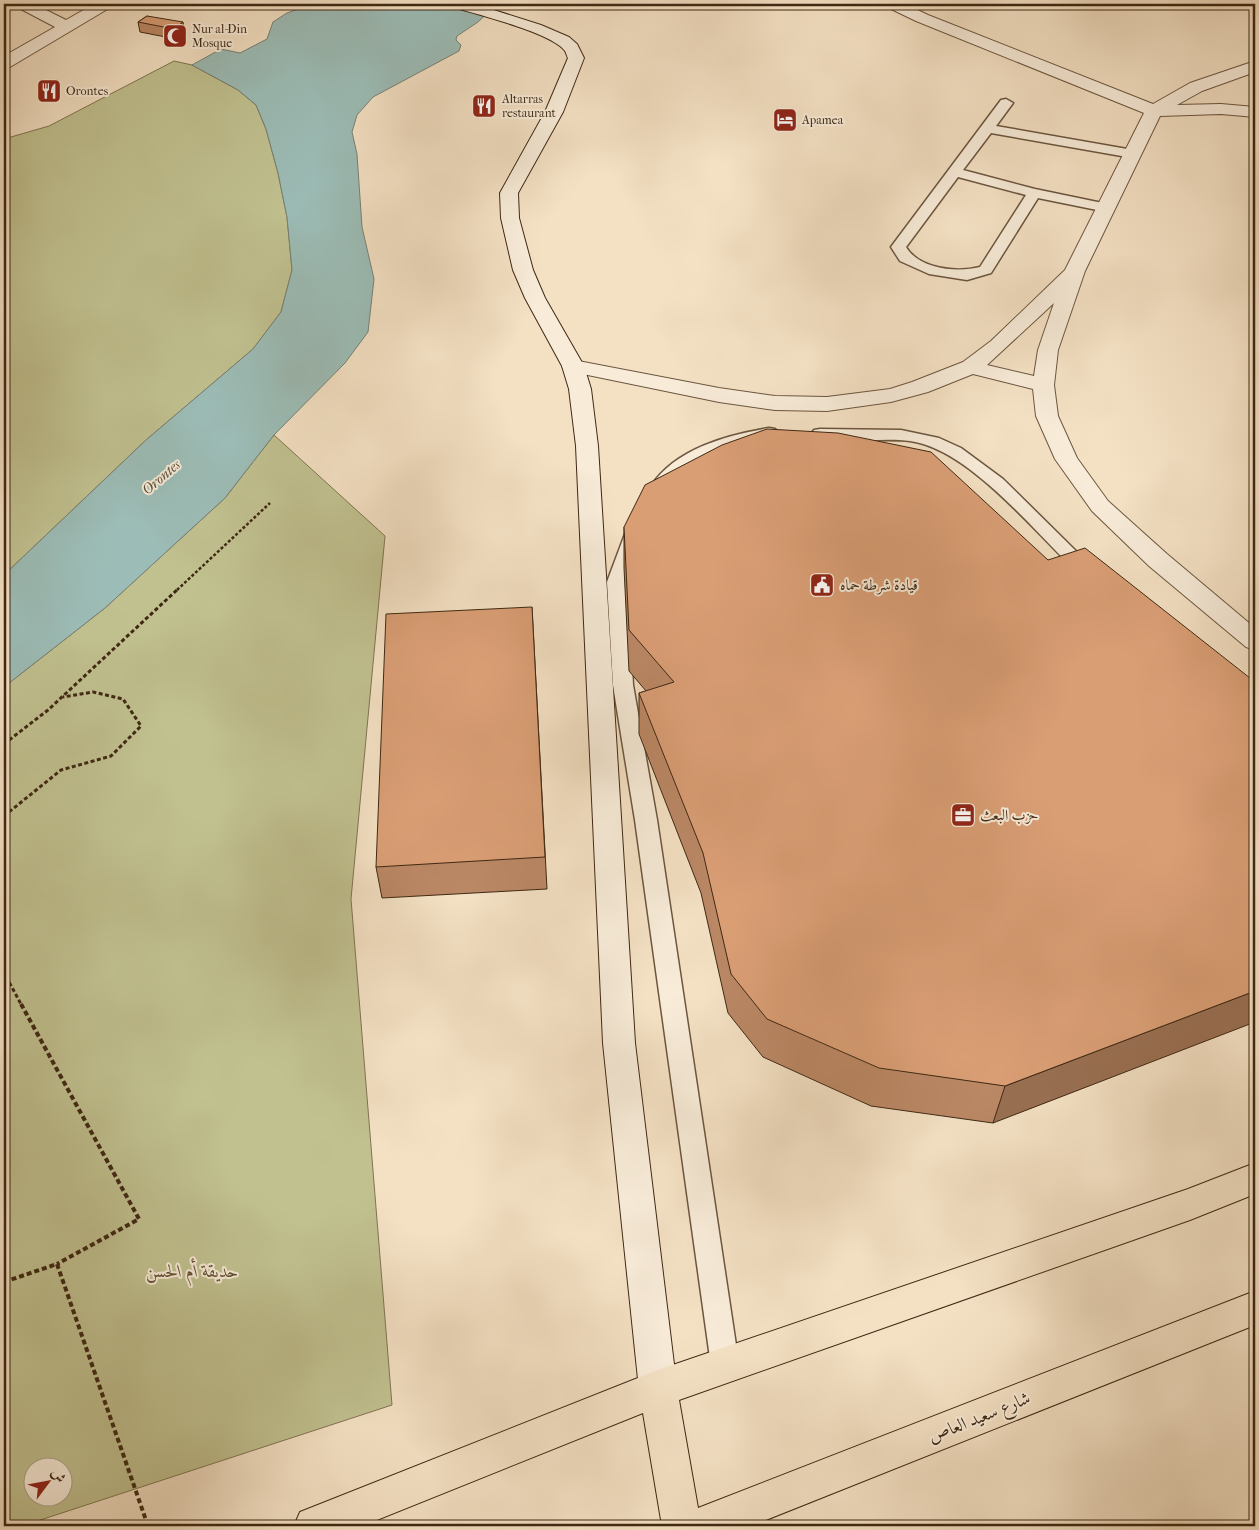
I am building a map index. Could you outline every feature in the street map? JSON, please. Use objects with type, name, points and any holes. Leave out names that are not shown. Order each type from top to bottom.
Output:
[{"type":"main road","points":[[314,1526],[658,1388],[1190,1204],[1255,1178]]},
{"type":"main road","name":"شارع سعيد العاص","points":[[702,1526],[1255,1308]]},
{"type":"main road","points":[[658,1388],[682,1526]]},
{"type":"street","points":[[23,4],[67,27]]},
{"type":"street","points":[[4,63],[105,4]]},
{"type":"street","points":[[459,4],[511,20],[560,39],[572,48],[576,58],[554,112],[509,193],[513,235],[523,270],[535,298],[573,366],[580,389],[587,446],[619,1044],[658,1388]]},
{"type":"street","points":[[893,4],[922,18],[1154,111],[1222,108],[1255,112]]},
{"type":"street","points":[[1255,66],[1196,87],[1154,111],[1076,272],[1048,350],[1043,385],[1047,416],[1066,459],[1100,506],[1158,560],[1255,641]]},
{"type":"street","points":[[573,366],[719,395],[775,403],[827,404],[891,395],[938,381],[971,366],[998,346],[1076,272]]},
{"type":"street","points":[[971,366],[1043,385]]},
{"type":"lane","points":[[1006,104],[898,246],[906,258],[934,271],[967,275],[986,270],[1034,193]]},
{"type":"lane","points":[[988,128],[1133,154]]},
{"type":"lane","points":[[954,172],[1034,193],[1107,208]]},
{"type":"lane","points":[[725,1365],[646,820],[622,685],[617,582],[644,508],[667,478],[686,462],[734,440],[768,433],[913,436],[936,444],[975,465],[1070,554]]},
{"type":"path","points":[[4,744],[48,710],[270,503]]},
{"type":"path","points":[[4,816],[61,770],[111,756],[141,726],[123,699],[93,692],[62,697]]},
{"type":"path","points":[[4,985],[9,982],[139,1219],[57,1264],[4,1282]]},
{"type":"path","points":[[57,1264],[148,1526]]},
{"type":"green space","points":[[174,61],[192,65],[238,90],[256,105],[266,129],[287,217],[292,270],[281,312],[253,349],[146,440],[4,575],[4,139],[49,126]]},
{"type":"green space","name":"حديقة أم الحسن","points":[[274,435],[385,536],[351,899],[392,1405],[22,1526],[4,1526],[4,687],[105,608],[225,498]]},
{"type":"water","points":[[312,4],[497,4],[478,22],[457,36],[456,40],[461,45],[459,51],[373,97],[357,115],[352,132],[357,154],[362,227],[374,279],[368,332],[345,363],[274,435],[225,498],[105,608],[4,687],[4,575],[146,440],[253,349],[281,312],[292,270],[287,217],[266,129],[256,105],[238,90],[192,65],[221,49],[240,53],[267,39],[273,22],[287,13]]},
{"type":"building","points":[[147,16],[183,22],[174,29],[138,22]]},
{"type":"building","name":"حزب البعث","points":[[767,429],[838,433],[931,452],[1048,560],[1085,548],[1255,682],[1255,991],[1005,1086],[879,1068],[767,1019],[731,974],[703,853],[639,693],[674,682],[629,630],[624,527],[645,485],[722,445]]},
{"type":"building","points":[[532,607],[545,857],[376,867],[386,614]]},
{"type":"place","name":"Nur al-Din Mosque","points":[[175,36]]},
{"type":"place","name":"Orontes","points":[[49,91]]},
{"type":"place","name":"Altarras restaurant","points":[[484,106]]},
{"type":"place","name":"Apamea","points":[[785,120]]},
{"type":"place","name":"قيادة شرطة حماه","points":[[822,585]]},
{"type":"place","name":"حزب البعث","points":[[963,815]]}]
